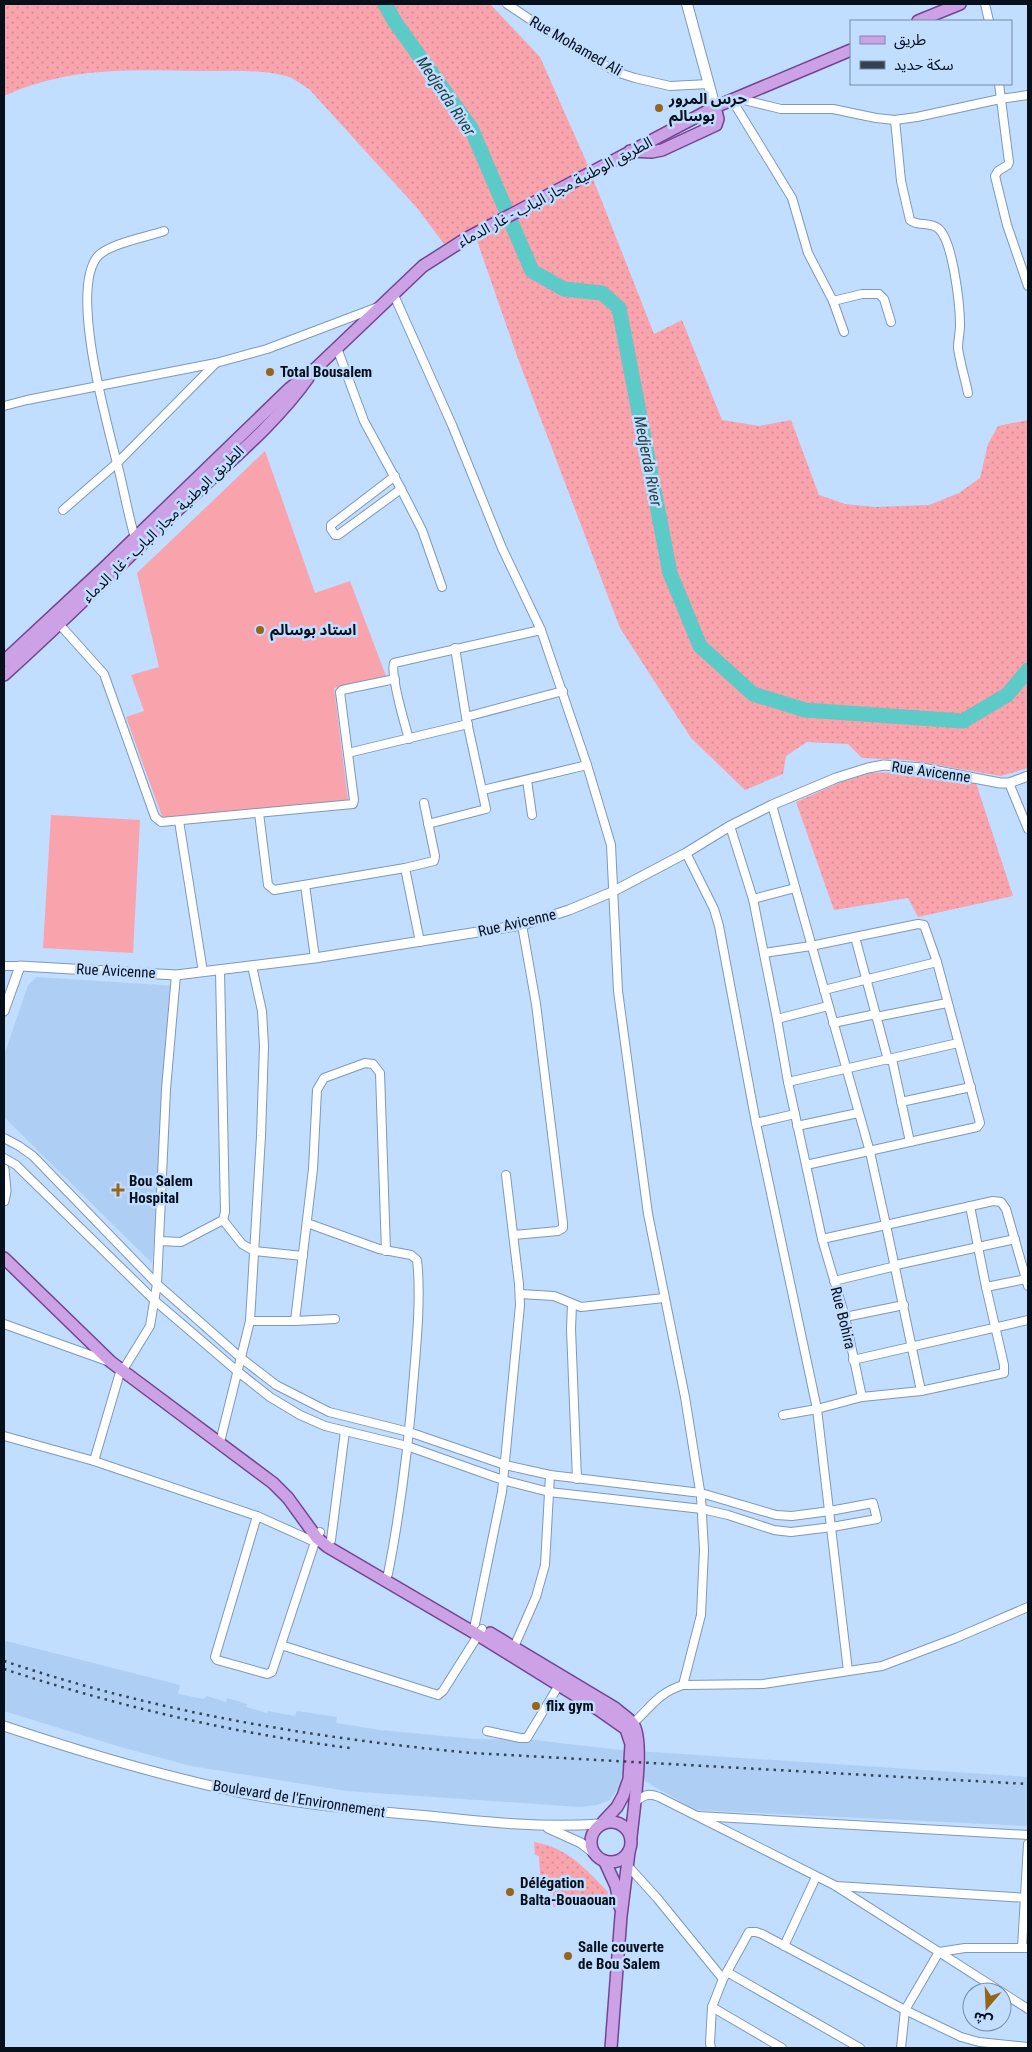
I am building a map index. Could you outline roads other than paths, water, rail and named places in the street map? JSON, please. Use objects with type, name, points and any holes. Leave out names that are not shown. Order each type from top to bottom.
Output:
[{"type":"main road","points":[[630,151],[652,152],[662,150],[716,125],[718,118],[687,4]]},
{"type":"main road","points":[[920,20],[960,4]]},
{"type":"main road","name":"الطريق الوطنية مجاز الباب - غار الدماء","points":[[4,661],[79,598],[241,442],[297,394],[316,368],[423,266],[467,238],[715,107],[850,50]]},
{"type":"main road","name":"الطريق الوطنية مجاز الباب - غار الدماء","points":[[4,675],[60,625],[79,598]]},
{"type":"main road","points":[[4,1258],[118,1367],[273,1482],[288,1498],[317,1537],[334,1551],[514,1647],[615,1708],[637,1732],[638,1762],[631,1844],[621,1916],[610,2048]]},
{"type":"main road","points":[[317,1537],[331,1540],[388,1574],[479,1629],[559,1685],[630,1726]]},
{"type":"main road","points":[[621,1916],[616,1886],[605,1862],[595,1854],[591,1847],[590,1839],[620,1801],[628,1779],[631,1744],[630,1726]]},
{"type":"main road","points":[[601,1823],[614,1821],[621,1824],[631,1836]]},
{"type":"main road","points":[[605,1862],[616,1862],[624,1858],[629,1852]]},
{"type":"street","name":"Rue Mohamed Ali","points":[[507,4],[515,7],[616,72],[662,84],[709,84]]},
{"type":"street","points":[[985,4],[989,20]]},
{"type":"street","points":[[999,85],[1009,162],[1008,165],[998,171],[996,176],[1007,225],[1028,286]]},
{"type":"street","points":[[734,99],[781,109],[833,109],[895,120],[1028,95]]},
{"type":"street","points":[[734,99],[792,198],[808,253],[834,301],[844,332]]},
{"type":"street","points":[[895,120],[902,181],[910,220],[917,224],[927,224],[938,228],[948,244],[953,263],[960,324],[958,349],[968,393]]},
{"type":"street","points":[[137,543],[98,386],[87,314],[88,297],[94,263],[99,255],[107,250],[164,232]]},
{"type":"street","points":[[393,293],[445,409],[502,548],[541,630],[563,691],[611,846],[618,991],[648,1214],[686,1406],[701,1494],[704,1566],[701,1615],[683,1685]]},
{"type":"street","points":[[834,301],[862,294],[878,294],[884,299],[891,322]]},
{"type":"street","points":[[4,406],[216,363],[266,349],[380,306]]},
{"type":"street","points":[[336,348],[364,421],[402,489],[422,530],[442,586]]},
{"type":"street","points":[[63,510],[117,463],[216,363]]},
{"type":"street","points":[[395,476],[331,526],[331,529],[335,535],[338,535],[402,489]]},
{"type":"street","points":[[60,625],[104,674],[155,817],[161,822],[353,804],[339,693],[340,690],[394,679]]},
{"type":"street","points":[[409,739],[394,679],[394,663],[541,630]]},
{"type":"street","points":[[428,824],[484,810],[486,806],[467,720],[455,648]]},
{"type":"street","points":[[348,753],[409,739],[563,691]]},
{"type":"street","name":"Rue Avicenne","points":[[20,966],[176,975],[316,958],[522,925],[569,910],[612,892],[686,853],[730,826],[772,805],[852,772],[884,765],[922,768],[1000,783],[1028,776]]},
{"type":"street","points":[[483,790],[587,766]]},
{"type":"street","points":[[527,780],[532,815]]},
{"type":"street","points":[[1009,782],[1028,829]]},
{"type":"street","points":[[259,813],[270,888],[274,890],[405,868],[434,860],[435,856],[424,803]]},
{"type":"street","points":[[772,805],[832,1023],[870,1152],[896,1266],[921,1391]]},
{"type":"street","points":[[179,821],[203,972]]},
{"type":"street","name":"Rue Bohira","points":[[730,826],[753,899],[788,1082],[822,1239],[845,1317],[862,1397]]},
{"type":"street","points":[[686,853],[714,909],[719,926],[756,1122],[817,1409],[848,1671]]},
{"type":"street","points":[[405,868],[420,942]]},
{"type":"street","points":[[305,885],[316,958]]},
{"type":"street","points":[[753,899],[795,888]]},
{"type":"street","points":[[764,953],[812,946],[921,924],[925,928],[937,962],[971,1087],[979,1126],[806,1165]]},
{"type":"street","points":[[514,1235],[558,1231],[563,1228],[536,1004],[522,925]]},
{"type":"street","points":[[855,937],[876,1016],[890,1059],[910,1142]]},
{"type":"street","points":[[824,990],[937,962]]},
{"type":"street","points":[[4,966],[20,966],[4,1008]]},
{"type":"street","points":[[220,1442],[250,1320],[264,1046],[262,1011],[252,966]]},
{"type":"street","points":[[159,1241],[180,1242],[223,1220],[225,1212],[220,971]]},
{"type":"street","points":[[94,1461],[118,1367],[150,1326],[157,1284],[166,1089],[176,975]]},
{"type":"street","points":[[832,1023],[947,1003]]},
{"type":"street","points":[[777,1019],[828,1006]]},
{"type":"street","points":[[788,1082],[958,1043]]},
{"type":"street","points":[[295,1320],[313,1169],[317,1090],[324,1078],[365,1064],[373,1064],[380,1073],[386,1251]]},
{"type":"street","points":[[901,1102],[971,1087]]},
{"type":"street","points":[[798,1126],[858,1113]]},
{"type":"street","points":[[756,1122],[795,1114]]},
{"type":"street","points":[[4,1138],[33,1156],[157,1284],[241,1358],[276,1385],[329,1412],[409,1432],[505,1465],[550,1476],[701,1494],[776,1515],[792,1516],[830,1512],[874,1503],[877,1519],[791,1532],[774,1530],[702,1509],[549,1492],[503,1480],[407,1446],[326,1426],[300,1415],[270,1397],[237,1371],[154,1300],[16,1165],[4,1158]]},
{"type":"street","points":[[4,1169],[6,1191],[4,1202]]},
{"type":"street","points":[[281,1645],[438,1695],[443,1691],[479,1629],[505,1465],[520,1294],[506,1175]]},
{"type":"street","points":[[822,1239],[993,1201],[1003,1203],[1027,1282],[986,1286]]},
{"type":"street","points":[[783,1415],[817,1409],[862,1397],[921,1391],[1004,1373],[1005,1368],[970,1206]]},
{"type":"street","points":[[223,1220],[242,1244],[254,1251],[303,1256]]},
{"type":"street","points":[[307,1223],[386,1251],[415,1256],[418,1264],[417,1337],[409,1432],[398,1523],[388,1574]]},
{"type":"street","points":[[834,1281],[1014,1238]]},
{"type":"street","points":[[520,1294],[554,1296],[581,1307],[596,1307],[664,1298]]},
{"type":"street","points":[[572,1304],[571,1329],[577,1479]]},
{"type":"street","points":[[845,1317],[904,1305]]},
{"type":"street","points":[[250,1320],[335,1319]]},
{"type":"street","points":[[853,1360],[997,1329],[1028,1320]]},
{"type":"street","points":[[4,1324],[118,1367]]},
{"type":"street","points":[[331,1540],[344,1431]]},
{"type":"street","points":[[4,1436],[94,1461],[257,1516],[317,1537],[270,1674],[217,1660],[215,1657],[257,1516]]},
{"type":"street","points":[[514,1647],[536,1596],[545,1565],[550,1476]]},
{"type":"street","points":[[630,1726],[661,1695],[683,1685],[762,1684],[882,1666],[915,1655],[1028,1607]]},
{"type":"street","points":[[487,1731],[527,1738],[559,1685]]},
{"type":"street","name":"Boulevard de l'Environnement","points":[[4,1726],[135,1767],[250,1794],[305,1803],[479,1821],[573,1826],[601,1823]]},
{"type":"street","points":[[634,1803],[645,1794],[654,1794],[834,1886],[1028,2009]]},
{"type":"street","points":[[695,1816],[1028,1835]]},
{"type":"street","points":[[541,1825],[581,1842],[595,1854]]},
{"type":"street","points":[[939,1952],[965,1948],[1025,1948],[1028,1844]]},
{"type":"street","points":[[628,1866],[725,1975],[860,2048]]},
{"type":"street","points":[[784,1946],[816,1877]]},
{"type":"street","points":[[834,1886],[1027,1898]]},
{"type":"street","points":[[711,2048],[712,2007],[725,1975],[749,1932],[762,1934],[904,2010],[971,2040],[1028,2047]]},
{"type":"street","points":[[901,2048],[904,2010],[939,1952]]},
{"type":"street","points":[[1015,2000],[1028,2001]]},
{"type":"street","points":[[712,2007],[782,2048]]},
{"type":"waterway","name":"Medjerda River","points":[[385,4],[395,22],[471,128],[532,271],[564,289],[602,293],[619,308],[670,573],[700,646],[753,694],[805,710],[963,721],[1007,695],[1028,670]]},
{"type":"railway","points":[[4,1661],[61,1679],[177,1709],[294,1731],[412,1747],[472,1753],[1028,1784]]},
{"type":"railway","points":[[4,1669],[89,1695],[175,1717],[262,1735],[350,1748]]},
{"type":"place","name":"حرس المرور بوسالم","points":[[659,108]]},
{"type":"place","name":"Total Bousalem","points":[[270,372]]},
{"type":"place","name":"استاد بوسالم","points":[[260,630]]},
{"type":"place","name":"Bou Salem Hospital","points":[[118,1190]]},
{"type":"place","name":"flix gym","points":[[536,1706]]},
{"type":"place","name":"Délégation Balta-Bouaouan","points":[[510,1892]]},
{"type":"place","name":"Salle couverte de Bou Salem","points":[[568,1956]]}]
